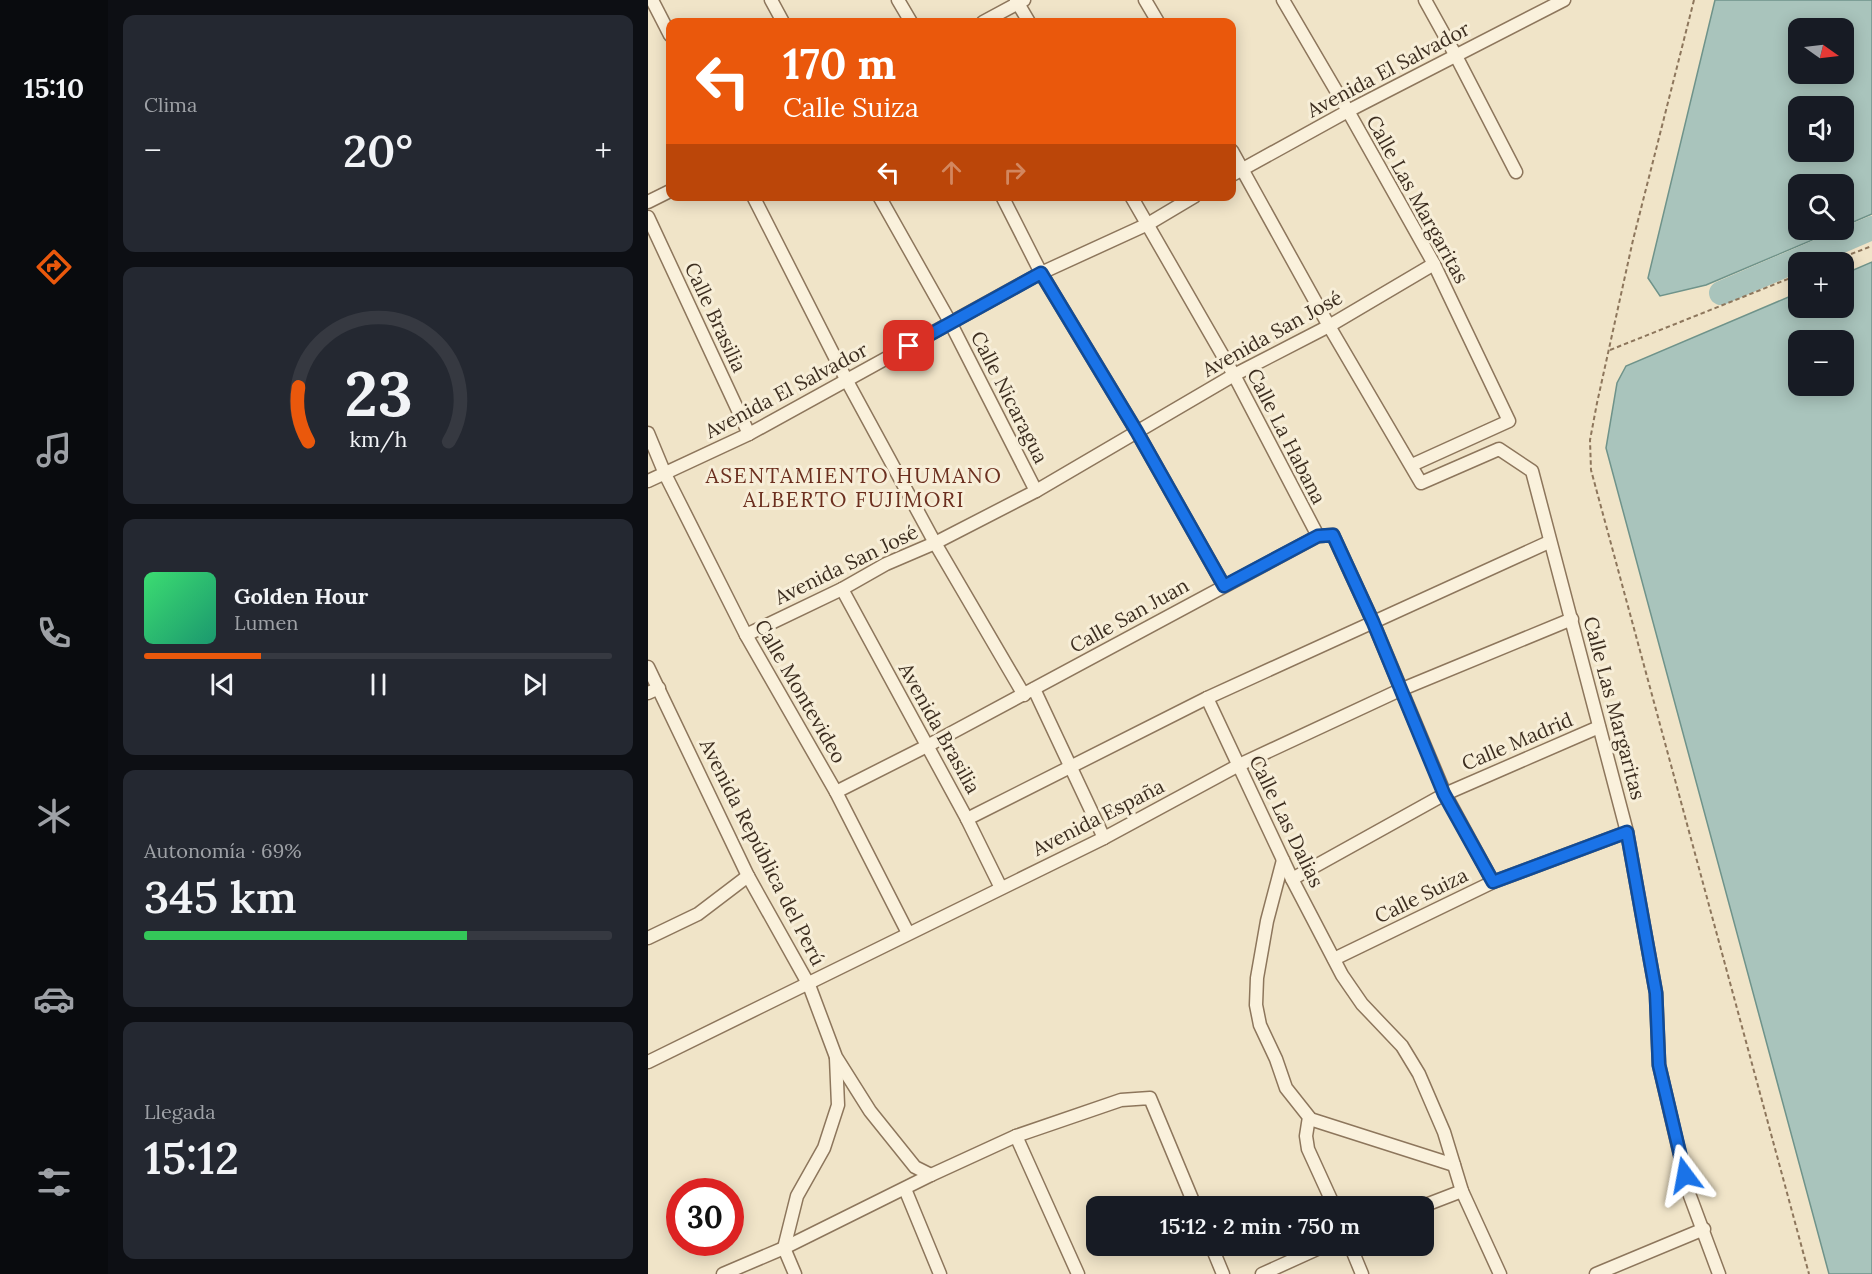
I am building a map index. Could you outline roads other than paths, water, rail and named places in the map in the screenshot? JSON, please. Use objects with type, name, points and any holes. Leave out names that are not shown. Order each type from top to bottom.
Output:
[{"type":"street","points":[[652,0],[666,27]]},
{"type":"street","points":[[771,0],[781,18]]},
{"type":"street","points":[[898,0],[909,18]]},
{"type":"street","points":[[1145,0],[1156,18]]},
{"type":"street","name":"Calle Las Margaritas","points":[[1283,0],[1434,264],[1509,421],[1412,465],[1420,483],[1500,449],[1532,471],[1627,832],[1656,993],[1659,1065],[1690,1196],[1719,1274]]},
{"type":"street","points":[[1425,0],[1516,172]]},
{"type":"street","name":"Avenida El Salvador","points":[[1237,172],[1348,111],[1564,0]]},
{"type":"street","points":[[990,18],[1020,1],[1027,18]]},
{"type":"street","points":[[1237,172],[1412,465]]},
{"type":"street","points":[[648,202],[666,193]]},
{"type":"street","points":[[756,201],[847,381],[935,543],[1029,692],[1072,766],[1104,838]]},
{"type":"street","name":"Calle Nicaragua","points":[[882,201],[950,322],[1036,491]]},
{"type":"street","points":[[1005,201],[1041,273],[1137,432],[1224,586]]},
{"type":"street","name":"Calle La Habana","points":[[1134,201],[1234,375],[1318,536]]},
{"type":"street","name":"Avenida El Salvador","points":[[648,481],[750,434],[1041,273],[1148,224],[1187,201]]},
{"type":"street","name":"Calle Brasilia","points":[[648,217],[750,434]]},
{"type":"street","name":"Avenida San José","points":[[746,635],[1036,491],[1234,375],[1329,326],[1434,264]]},
{"type":"street","name":"Calle Montevideo","points":[[648,433],[665,474],[746,635],[836,792],[909,933]]},
{"type":"street","points":[[1318,536],[1333,535],[1373,622],[1444,794],[1493,882]]},
{"type":"street","name":"Calle San Juan","points":[[836,792],[1029,692],[1318,536]]},
{"type":"street","points":[[967,819],[1207,698],[1550,542]]},
{"type":"street","name":"Avenida Brasilia","points":[[842,589],[967,819],[1000,888]]},
{"type":"street","name":"Avenida España","points":[[648,1062],[809,985],[909,933],[1104,838],[1239,765],[1400,690],[1572,619]]},
{"type":"street","name":"Avenida República del Perú","points":[[648,667],[654,691],[748,876],[809,985],[837,1057]]},
{"type":"street","name":"Calle Las Dalias","points":[[1207,698],[1292,879],[1334,959],[1362,1004],[1392,1034],[1412,1060],[1444,1132],[1462,1191],[1500,1274]]},
{"type":"street","name":"Calle Madrid","points":[[1292,879],[1444,794],[1599,727]]},
{"type":"street","name":"Calle Suiza","points":[[1334,959],[1493,882],[1627,832]]},
{"type":"street","points":[[1284,860],[1267,921],[1257,978],[1256,1005],[1260,1025],[1276,1059],[1286,1088],[1310,1119],[1454,1165]]},
{"type":"street","points":[[648,938],[698,914],[748,876]]},
{"type":"street","points":[[837,1057],[870,1111],[915,1167],[931,1175]]},
{"type":"street","points":[[795,1274],[784,1248],[797,1196],[824,1148],[838,1105],[837,1057]]},
{"type":"street","points":[[723,1274],[784,1248],[905,1190],[931,1175],[1016,1136],[1121,1100],[1150,1098],[1191,1196]]},
{"type":"street","points":[[1310,1119],[1306,1136],[1308,1149],[1329,1196]]},
{"type":"street","points":[[1016,1136],[1078,1274]]},
{"type":"street","points":[[905,1190],[940,1274]]},
{"type":"street","points":[[1434,1202],[1462,1191]]},
{"type":"street","points":[[1596,1274],[1704,1229]]},
{"type":"street","points":[[1216,1256],[1223,1274]]},
{"type":"street","points":[[1262,1274],[1302,1256]]},
{"type":"street","points":[[1355,1256],[1362,1274]]},
{"type":"water","points":[[1715,0],[1872,0],[1872,214],[1854,222],[1854,174],[1788,174],[1788,240],[1812,240],[1706,285],[1660,296],[1648,278]]},
{"type":"water","points":[[1872,262],[1872,1274],[1829,1274],[1606,448],[1617,383],[1626,366],[1788,297],[1788,318],[1854,318],[1854,270]]},
{"type":"waterway","points":[[1721,293],[1872,228]]},
{"type":"district","name":"ASENTAMIENTO HUMANO ALBERTO FUJIMORI","points":[[854,487]]}]
